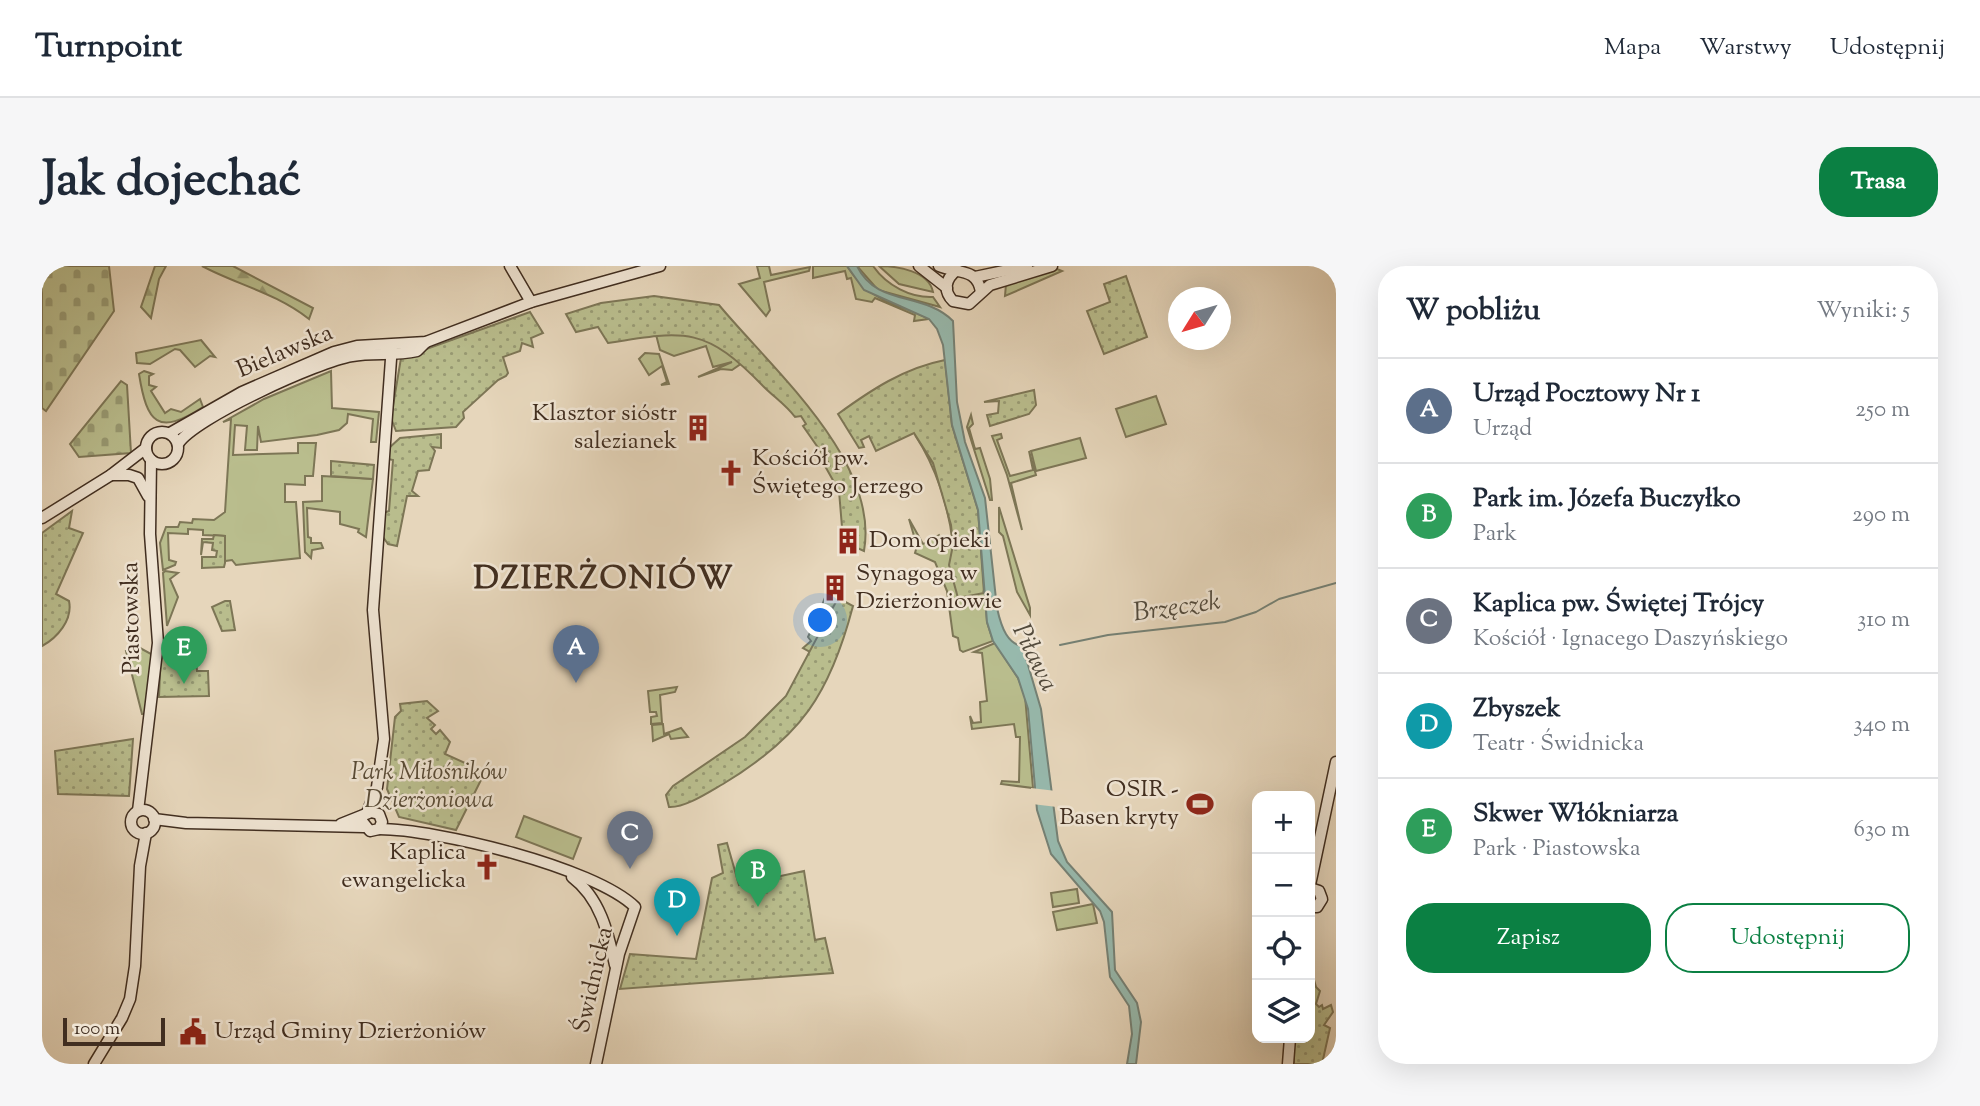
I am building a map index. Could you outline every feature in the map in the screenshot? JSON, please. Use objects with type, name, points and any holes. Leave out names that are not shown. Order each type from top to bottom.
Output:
[{"type":"street","points":[[510,266],[531,302]]},
{"type":"street","name":"Bielawska","points":[[170,433],[242,392],[352,356],[426,342],[531,302],[660,266]]},
{"type":"street","points":[[919,266],[947,288]]},
{"type":"street","points":[[939,266],[967,272],[975,278],[981,292]]},
{"type":"street","points":[[975,278],[1027,266]]},
{"type":"street","points":[[957,270],[948,279],[947,288],[951,299],[963,305],[976,301],[981,292],[990,285],[1052,266]]},
{"type":"street","points":[[377,786],[380,821],[370,831],[365,819],[377,786],[384,739],[384,706],[373,610],[392,350]]},
{"type":"street","name":"Bielawska","points":[[178,444],[189,431],[276,381]]},
{"type":"street","points":[[42,518],[111,475],[146,448],[149,439],[156,433],[170,433],[178,444],[176,457],[164,465],[150,459],[111,475]]},
{"type":"street","points":[[146,448],[150,459]]},
{"type":"street","name":"Piastowska","points":[[94,1064],[122,1018],[130,999],[135,966],[140,866],[146,822],[144,775],[158,643],[150,459]]},
{"type":"street","name":"Piastowska","points":[[150,502],[156,475],[164,465]]},
{"type":"street","points":[[111,475],[138,478],[150,502]]},
{"type":"street","points":[[1315,865],[1336,762]]},
{"type":"street","points":[[146,822],[338,825],[365,819],[520,855],[560,869],[586,890],[606,926],[616,969]]},
{"type":"street","name":"Świdnicka","points":[[560,869],[611,890],[635,907],[616,969],[596,1064]]},
{"type":"street","points":[[1315,888],[1321,893],[1322,899],[1320,905],[1315,906]]},
{"type":"street","points":[[1288,1064],[1290,1043]]},
{"type":"green space","points":[[42,266],[109,266],[114,311],[46,411],[42,408]]},
{"type":"green space","points":[[155,266],[166,266],[159,279],[151,318],[141,307]]},
{"type":"green space","points":[[202,266],[233,266],[313,308],[309,319],[270,296]]},
{"type":"green space","points":[[757,266],[769,266],[771,275],[810,267],[809,271],[764,282],[770,310],[766,316],[739,284],[760,278]]},
{"type":"green space","points":[[813,266],[847,266],[874,294],[929,319],[914,321],[915,315],[875,298],[872,302],[856,299],[851,278],[847,279],[845,271],[813,278]]},
{"type":"green space","points":[[857,266],[873,266],[892,285],[908,293],[933,297],[940,307],[878,290]]},
{"type":"green space","points":[[879,266],[911,271],[925,279],[933,292],[899,284]]},
{"type":"green space","points":[[1057,269],[1062,271],[1005,296],[1006,284]]},
{"type":"green space","points":[[1126,276],[1147,337],[1104,354],[1087,311],[1110,302],[1104,284]]},
{"type":"green space","points":[[654,296],[719,305],[792,387],[839,450],[855,483],[864,517],[864,551],[855,547],[858,536],[851,536],[851,529],[842,527],[839,491],[825,466],[828,462],[803,426],[806,424],[801,416],[795,417],[744,367],[710,343],[677,335],[608,343],[598,327],[576,332],[566,314],[601,303]]},
{"type":"green space","points":[[530,312],[543,333],[531,338],[533,347],[522,343],[520,351],[503,357],[508,373],[506,376],[463,412],[464,418],[456,427],[396,431],[391,418],[401,358]]},
{"type":"green space","points":[[653,323],[702,323],[742,363],[732,370],[721,369],[698,377],[732,362],[713,367],[706,346],[674,356],[660,350]]},
{"type":"green space","points":[[201,340],[215,357],[210,356],[195,367],[180,350],[175,349],[150,364],[137,363],[136,353]]},
{"type":"green space","points":[[645,353],[659,354],[669,384],[661,385],[667,382],[662,366],[649,375],[639,359]]},
{"type":"green space","points":[[945,360],[952,425],[978,510],[984,593],[958,598],[949,565],[953,545],[951,525],[933,463],[914,433],[876,451],[869,436],[861,440],[864,447],[859,448],[838,414],[902,374]]},
{"type":"green space","points":[[144,371],[153,374],[149,376],[149,385],[156,387],[151,391],[165,413],[171,409],[181,412],[200,399],[203,407],[175,421],[157,420],[151,414],[142,391],[139,374]]},
{"type":"green space","points":[[331,371],[332,408],[379,412],[376,442],[371,442],[373,419],[348,414],[347,423],[339,430],[317,435],[261,442],[258,426],[257,450],[245,450],[247,426],[235,425],[233,455],[298,453],[298,443],[316,443],[313,476],[305,476],[305,485],[285,484],[285,502],[296,502],[300,558],[236,565],[232,560],[225,561],[225,536],[203,535],[203,530],[188,529],[188,534],[168,533],[169,560],[176,562],[163,570],[160,543],[166,527],[178,527],[180,522],[192,523],[193,519],[214,520],[225,512],[231,419],[223,422],[264,399]]},
{"type":"green space","points":[[121,381],[127,385],[131,453],[79,457],[70,444]]},
{"type":"green space","points":[[1034,390],[1036,405],[1029,414],[990,426],[987,415],[998,413],[999,401],[984,402]]},
{"type":"green space","points":[[1156,396],[1166,424],[1126,437],[1116,409]]},
{"type":"green space","points":[[971,415],[973,424],[969,428],[975,449],[980,448],[990,479],[992,500],[967,427]]},
{"type":"green space","points":[[441,434],[441,448],[432,447],[435,451],[429,470],[418,471],[412,491],[418,496],[407,496],[397,546],[388,544],[383,537],[383,513],[389,511],[393,460],[388,459],[389,448],[400,438]]},
{"type":"green space","points":[[1001,434],[1002,438],[997,440],[1010,476],[1033,470],[1029,451],[1036,475],[1011,483],[1022,530],[1007,475],[992,436]]},
{"type":"green space","points":[[915,435],[981,537],[987,622],[993,641],[963,652],[960,650],[958,638],[953,636],[947,591],[935,562],[915,553],[917,546],[909,519],[923,544],[939,535],[946,548],[953,545],[940,488]]},
{"type":"green space","points":[[1080,438],[1086,458],[1036,471],[1031,451]]},
{"type":"green space","points":[[331,461],[374,465],[373,479],[331,476]]},
{"type":"green space","points":[[322,476],[373,479],[366,537],[358,532],[359,529],[340,524],[340,512],[307,508],[308,537],[311,538],[311,543],[321,543],[323,548],[312,550],[311,558],[305,552],[303,502],[322,501]]},
{"type":"green space","points":[[999,507],[1030,615],[1017,592],[1003,536],[999,532]]},
{"type":"green space","points":[[72,511],[69,528],[83,533],[56,594],[69,601],[69,615],[58,633],[42,646],[42,533]]},
{"type":"green space","points":[[214,535],[225,536],[224,567],[202,568],[202,557],[216,557],[217,551],[212,550],[213,543],[203,542],[201,555],[202,539],[213,539]]},
{"type":"green space","points":[[163,573],[178,573],[170,579],[178,597],[167,626]]},
{"type":"green space","points":[[826,595],[836,603],[812,653],[803,648],[811,641],[808,637],[819,613],[824,611],[821,608]]},
{"type":"green space","points":[[838,598],[853,606],[834,664],[809,710],[773,749],[750,766],[697,799],[669,807],[666,795],[673,786],[745,737],[786,696]]},
{"type":"green space","points":[[230,601],[235,630],[222,631],[212,607]]},
{"type":"green space","points":[[995,643],[1018,678],[1025,696],[1033,788],[1001,784],[1002,781],[1019,782],[1020,737],[1016,737],[1014,724],[972,729],[970,716],[973,723],[981,722],[980,702],[987,701],[982,653],[974,652]]},
{"type":"green space","points":[[140,648],[153,655],[147,714],[142,714],[126,651]]},
{"type":"green space","points":[[195,648],[197,671],[208,671],[209,696],[159,697],[161,651]]},
{"type":"green space","points":[[677,687],[675,692],[660,695],[662,723],[651,724],[651,717],[657,716],[656,712],[650,712],[648,691]]},
{"type":"green space","name":"Park Miłośników Dzierżoniowa","points":[[427,701],[438,711],[427,718],[435,725],[431,729],[436,734],[440,730],[450,742],[445,754],[485,772],[456,830],[399,817],[387,789],[395,717],[401,711],[400,704]]},
{"type":"green space","points":[[663,724],[664,734],[681,728],[688,737],[671,739],[669,734],[653,741],[652,725]]},
{"type":"green space","points":[[133,739],[129,796],[58,794],[55,751]]},
{"type":"green space","points":[[524,816],[581,838],[573,859],[516,837]]},
{"type":"green space","points":[[727,843],[739,885],[804,871],[815,940],[825,938],[833,973],[620,989],[630,954],[696,959],[712,878],[723,873],[718,845]]},
{"type":"green space","points":[[1077,889],[1079,903],[1053,907],[1051,893]]},
{"type":"green space","points":[[1093,904],[1097,923],[1057,930],[1053,912]]},
{"type":"green space","points":[[1315,984],[1320,991],[1316,1004],[1319,1007],[1322,1005],[1323,1009],[1331,1005],[1333,1012],[1324,1025],[1330,1028],[1322,1064],[1294,1064],[1294,1043],[1315,1043]]},
{"type":"water","points":[[847,266],[857,266],[876,288],[928,306],[953,321],[957,402],[965,442],[985,498],[997,608],[1006,634],[1015,643],[1028,647],[1030,654],[1026,658],[1041,709],[1058,841],[1067,862],[1112,912],[1115,970],[1137,1003],[1141,1022],[1136,1064],[1127,1064],[1132,1034],[1129,1006],[1110,977],[1104,922],[1100,911],[1051,854],[1037,810],[1028,709],[1018,678],[993,641],[987,622],[978,510],[952,425],[943,345],[937,329],[929,319],[864,290]]},
{"type":"pier","points":[[1031,788],[1056,791],[1057,807],[1032,804]]},
{"type":"waterway","name":"Brzęczek","points":[[1060,645],[1108,635],[1225,622],[1256,612],[1279,599],[1336,583]]},
{"type":"place","name":"Klasztor sióstr salezianek","points":[[698,428]]},
{"type":"place","name":"Kościół pw. Świętego Jerzego","points":[[731,473]]},
{"type":"place","name":"Dom opieki","points":[[848,541]]},
{"type":"place","name":"Synagoga w Dzierżoniowie","points":[[835,588]]},
{"type":"place","name":"Urząd Pocztowy Nr 1","points":[[576,683]]},
{"type":"place","name":"Skwer Włókniarza","points":[[184,684]]},
{"type":"place","name":"OSIR - Basen kryty","points":[[1200,804]]},
{"type":"place","name":"Kaplica ewangelicka","points":[[487,867]]},
{"type":"place","name":"Kaplica pw. Świętej Trójcy","points":[[630,869]]},
{"type":"place","name":"Park im. Józefa Buczyłko","points":[[758,907]]},
{"type":"place","name":"Zbyszek","points":[[677,936]]},
{"type":"place","name":"Urząd Gminy Dzierżoniów","points":[[193,1032]]},
{"type":"district","name":"DZIERŻONIÓW","points":[[604,580]]},
{"type":"water label","name":"Piława","points":[[1034,658]]}]
